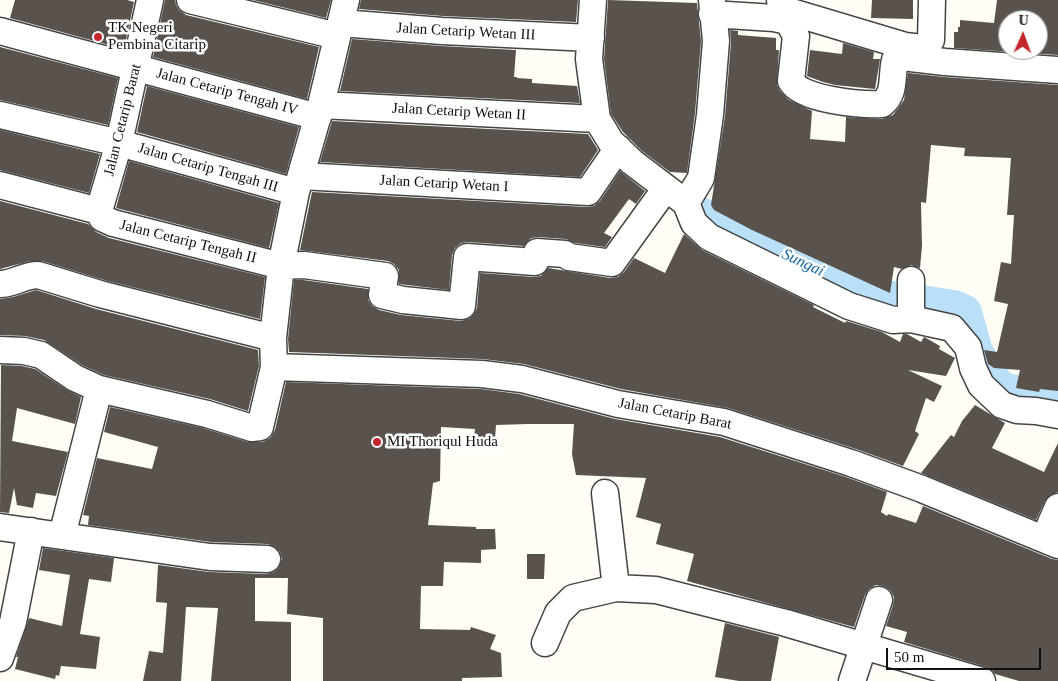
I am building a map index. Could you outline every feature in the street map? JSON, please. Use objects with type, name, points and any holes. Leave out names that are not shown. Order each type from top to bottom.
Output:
[{"type":"street","name":"Jalan Cetarip Barat","points":[[99,211],[119,143],[150,0]]},
{"type":"street","name":"Jalan Cetarip Wetan III","points":[[190,0],[399,28],[590,38]]},
{"type":"street","points":[[593,0],[589,59],[597,119],[611,142],[632,162],[676,196],[694,223],[709,237],[849,306],[893,320],[911,319],[952,328],[968,347],[973,368],[981,385],[1002,405],[1017,410],[1058,415]]},
{"type":"street","points":[[780,0],[781,5],[788,11],[905,46],[921,47],[930,43],[931,40],[932,0]]},
{"type":"street","points":[[676,196],[701,178],[710,115],[716,41],[712,7],[788,21],[796,36],[791,81],[794,86],[812,96],[857,103],[882,104],[888,99],[893,87],[895,60],[902,57],[1058,70]]},
{"type":"street","points":[[0,350],[24,351],[41,355],[75,378],[99,389],[207,414],[255,428],[261,424],[274,367],[273,338],[281,266],[298,184],[342,20]]},
{"type":"street","name":"Jalan Cetarip Tengah IV","points":[[0,31],[136,68],[319,111]]},
{"type":"street","name":"Jalan Cetarip Wetan II","points":[[319,111],[597,119]]},
{"type":"street","name":"Jalan Cetarip Tengah III","points":[[0,115],[298,184]]},
{"type":"street","name":"Jalan Cetarip Wetan I","points":[[298,184],[588,192],[618,148]]},
{"type":"street","name":"Jalan Cetarip Tengah II","points":[[0,184],[99,211],[102,218],[113,223],[281,266],[304,265],[384,276],[382,295],[403,300],[462,306],[467,257],[535,262],[537,252],[565,254],[570,257],[612,263],[676,196]]},
{"type":"street","points":[[0,284],[10,283],[30,275],[38,275],[100,294],[273,338]]},
{"type":"street","points":[[911,280],[911,319]]},
{"type":"street","name":"Jalan Cetarip Barat","points":[[274,367],[482,374],[522,379],[618,404],[724,422],[851,463],[922,489],[1051,542]]},
{"type":"street","points":[[62,536],[99,389]]},
{"type":"street","points":[[605,493],[616,588]]},
{"type":"street","points":[[1051,542],[1058,507]]},
{"type":"street","points":[[0,527],[210,557],[267,559]]},
{"type":"street","points":[[0,658],[13,622],[31,531]]},
{"type":"street","points":[[545,643],[558,613],[573,598],[616,588],[656,590],[786,624],[982,681]]},
{"type":"street","points":[[852,681],[879,600]]},
{"type":"building","name":"TK Negeri Pembina Citarip","points":[[15,0],[127,0],[134,2],[124,49],[10,18]]},
{"type":"building","points":[[165,0],[175,0],[179,10],[186,15],[319,47],[307,99],[153,57]]},
{"type":"building","points":[[253,0],[331,0],[326,18]]},
{"type":"building","points":[[361,0],[578,0],[576,22],[443,16],[359,9]]},
{"type":"building","points":[[608,0],[697,3],[701,41],[695,113],[687,173],[670,172],[642,151],[623,132],[611,114],[604,59]]},
{"type":"building","points":[[872,0],[913,0],[913,19],[871,18]]},
{"type":"building","points":[[997,0],[1058,0],[1058,55],[1048,54],[1048,10],[998,10],[998,51],[954,48],[954,32],[958,32],[960,20],[994,23]]},
{"type":"building","points":[[730,30],[738,31],[738,35],[776,38],[776,50],[779,50],[777,85],[789,100],[812,111],[810,139],[845,142],[846,117],[882,119],[893,115],[904,100],[908,73],[1058,85],[1058,391],[1040,389],[1039,392],[1016,388],[1020,370],[994,368],[988,364],[984,350],[997,352],[1008,304],[994,301],[1001,262],[1011,264],[1014,215],[1007,215],[1011,158],[964,156],[965,148],[931,145],[926,203],[921,202],[922,246],[920,268],[911,265],[902,269],[894,267],[890,293],[752,230],[714,210],[711,205],[725,116],[731,42]]},
{"type":"building","points":[[352,39],[516,50],[514,77],[532,79],[532,83],[577,86],[580,103],[340,91]]},
{"type":"building","points":[[843,43],[874,52],[873,59],[880,59],[875,89],[835,85],[807,76],[810,50],[842,54]]},
{"type":"building","points":[[0,47],[118,78],[108,125],[0,100]]},
{"type":"building","points":[[147,86],[299,127],[286,174],[137,132]]},
{"type":"building","points":[[332,121],[588,134],[598,150],[580,177],[320,162]]},
{"type":"building","points":[[0,130],[100,154],[89,193],[0,170]]},
{"type":"building","points":[[129,161],[279,203],[269,248],[116,208]]},
{"type":"building","points":[[620,171],[645,191],[636,204],[629,199],[604,233],[612,237],[605,247],[575,243],[566,239],[538,237],[531,238],[524,246],[461,243],[455,248],[452,255],[449,290],[399,284],[399,270],[388,261],[300,250],[312,192],[587,207],[594,206],[600,201]]},
{"type":"building","points":[[0,201],[88,224],[96,232],[109,238],[265,277],[260,319],[104,280],[42,261],[30,261],[0,269]]},
{"type":"building","points":[[684,234],[702,250],[814,305],[813,307],[845,323],[846,321],[882,332],[900,342],[903,334],[907,334],[921,342],[924,337],[940,346],[939,349],[955,358],[946,376],[908,370],[942,386],[934,402],[926,398],[915,431],[919,434],[903,466],[728,408],[621,389],[524,364],[483,359],[289,352],[288,339],[294,280],[368,289],[368,300],[372,306],[379,310],[401,315],[461,321],[469,319],[477,308],[480,273],[534,277],[541,276],[548,268],[610,278],[618,277],[624,272],[634,258],[665,273]]},
{"type":"building","points":[[36,290],[96,309],[258,350],[259,366],[248,411],[210,399],[104,375],[82,365],[44,340],[25,336],[0,335],[0,299]]},
{"type":"building","points":[[1,365],[35,369],[81,397],[75,424],[17,408],[12,441],[68,452],[56,496],[36,493],[33,508],[17,505],[14,488],[9,513],[0,512]]},
{"type":"building","points":[[286,382],[481,389],[519,394],[615,419],[720,437],[887,492],[881,512],[887,516],[888,514],[916,523],[923,506],[1058,560],[1058,681],[1019,681],[995,674],[986,667],[904,642],[907,632],[886,626],[894,597],[890,590],[883,586],[876,585],[869,589],[865,595],[854,627],[687,581],[694,554],[656,544],[661,524],[636,517],[646,478],[576,475],[572,454],[574,424],[528,424],[496,425],[495,439],[474,438],[475,429],[441,427],[440,481],[433,483],[428,525],[495,529],[496,549],[481,550],[481,563],[444,562],[443,586],[421,586],[420,629],[470,630],[471,627],[496,635],[490,649],[501,653],[502,677],[462,678],[462,681],[323,681],[323,618],[287,614],[288,578],[255,578],[255,621],[291,622],[291,681],[211,681],[218,608],[186,607],[181,681],[143,681],[149,651],[163,653],[167,603],[156,602],[158,565],[209,572],[266,574],[274,572],[279,567],[282,559],[280,552],[268,544],[211,542],[88,525],[89,516],[83,515],[97,458],[152,469],[158,447],[104,432],[110,407],[203,428],[248,442],[262,442],[270,438],[275,430]]},
{"type":"building","points":[[975,405],[1005,423],[992,448],[1044,472],[1058,443],[1058,492],[1050,495],[1045,501],[1036,520],[921,473],[951,435],[954,437],[962,421]]},
{"type":"building","points":[[43,548],[114,558],[111,582],[89,579],[80,634],[100,637],[96,669],[61,666],[59,676],[56,675],[55,679],[15,669],[18,657],[16,657],[29,618],[62,626],[70,575],[39,570]]},
{"type":"building","points":[[527,554],[545,554],[544,579],[527,579]]},
{"type":"building","points":[[725,623],[779,637],[771,681],[739,681],[715,677]]},
{"type":"waterway","name":"Sungai","points":[[701,216],[878,298],[907,302]]},
{"type":"waterway","name":"Sungai","points":[[915,303],[954,309],[963,313],[974,352],[993,383],[1004,392],[1030,396],[1058,404]]},
{"type":"place","name":"TK Negeri Pembina Citarip","points":[[98,37]]},
{"type":"place","name":"MI Thoriqul Huda","points":[[377,442]]}]
